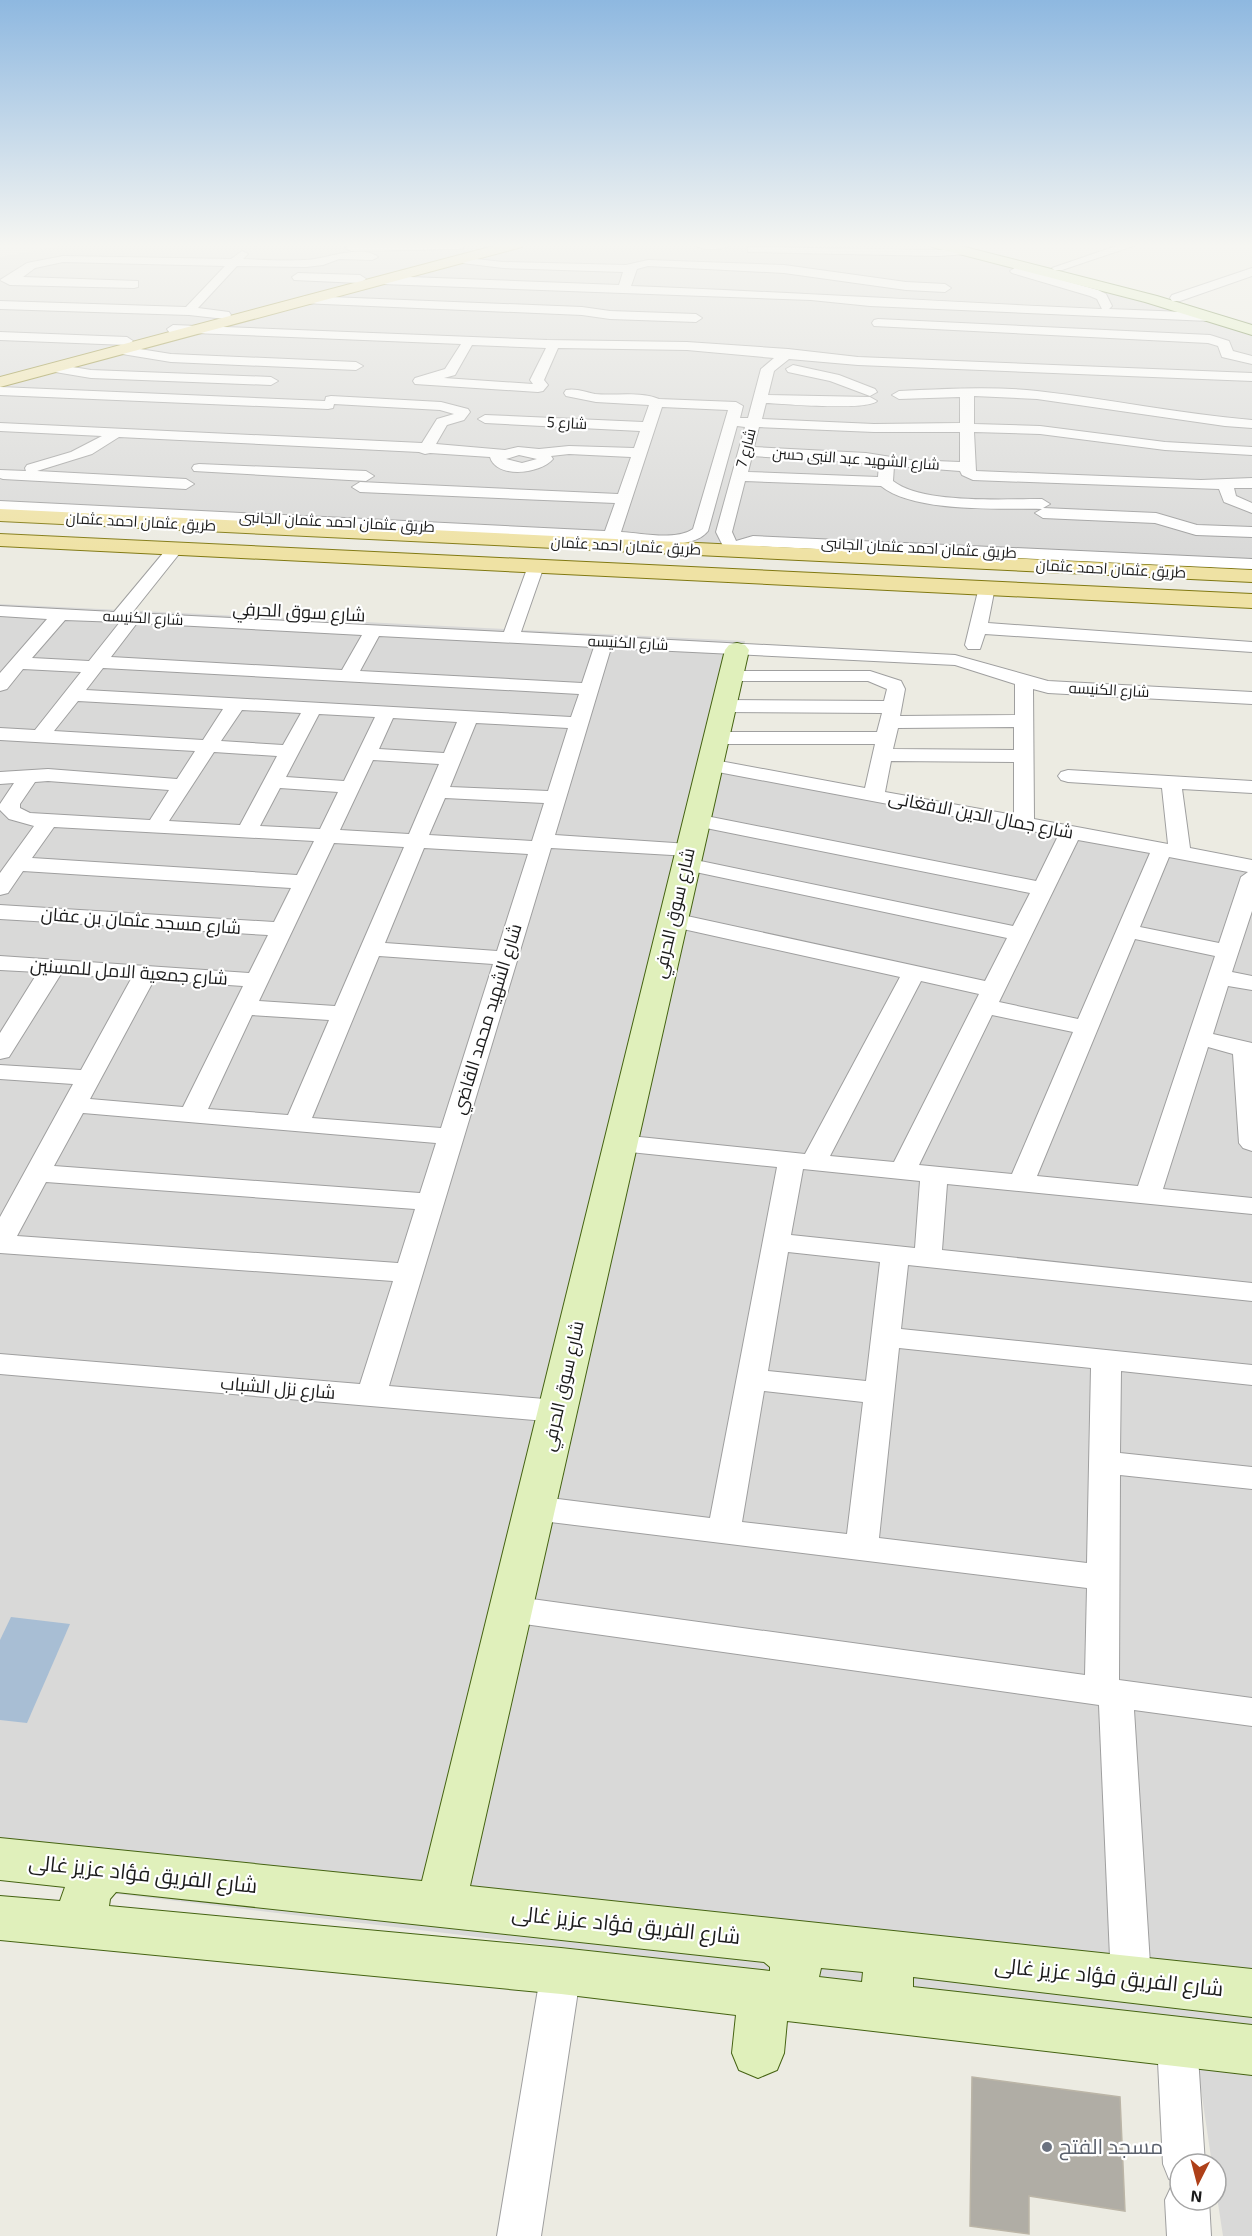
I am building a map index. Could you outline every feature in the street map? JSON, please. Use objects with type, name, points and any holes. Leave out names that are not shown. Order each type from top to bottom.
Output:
[{"type":"main road","points":[[0,375],[107,348]]},
{"type":"main road","points":[[0,382],[55,360],[109,348]]},
{"type":"main road","name":"طريق عثمان احمد عثمان","points":[[0,515],[610,540],[647,547],[734,551],[1053,560],[1252,576]]},
{"type":"main road","name":"طريق عثمان احمد عثمان","points":[[0,540],[1252,600]]},
{"type":"main road","points":[[644,571],[670,566],[678,560],[672,554],[647,547]]},
{"type":"main road","points":[[734,551],[721,560],[720,565],[726,569],[756,576]]},
{"type":"street","points":[[136,348],[171,358],[286,363],[365,354],[389,348]]},
{"type":"street","points":[[316,348],[365,354]]},
{"type":"street","points":[[394,403],[406,386],[450,372],[461,348]]},
{"type":"street","points":[[542,348],[600,348]]},
{"type":"street","points":[[721,348],[843,360],[1019,368],[1080,386],[1231,423],[1252,424]]},
{"type":"street","points":[[1225,348],[1230,356],[1251,362]]},
{"type":"street","points":[[552,349],[537,380],[553,388]]},
{"type":"street","points":[[772,364],[788,353]]},
{"type":"street","points":[[55,360],[78,354]]},
{"type":"street","points":[[302,441],[365,354]]},
{"type":"street","points":[[55,360],[76,373],[272,381]]},
{"type":"street","points":[[255,402],[286,363]]},
{"type":"street","points":[[772,364],[830,377],[870,396]]},
{"type":"street","name":"شارع 7","points":[[734,551],[724,532],[768,369],[772,364]]},
{"type":"street","points":[[1019,368],[1020,394],[1039,413],[1094,442],[1246,450]]},
{"type":"street","points":[[42,429],[60,412],[110,375]]},
{"type":"street","points":[[134,397],[153,377]]},
{"type":"street","points":[[749,437],[832,426],[967,428],[1039,413],[1080,386],[1252,377]]},
{"type":"street","points":[[420,381],[553,388],[587,396],[647,400],[652,416],[610,540]]},
{"type":"street","points":[[0,391],[255,402],[394,403],[441,406],[461,414]]},
{"type":"street","points":[[760,399],[840,402],[870,396],[896,398],[967,393],[1020,394]]},
{"type":"street","points":[[967,393],[967,467]]},
{"type":"street","points":[[576,423],[587,396]]},
{"type":"street","points":[[892,427],[896,398]]},
{"type":"street","points":[[170,435],[200,400]]},
{"type":"street","name":"شارع 5","points":[[461,414],[478,410],[491,413],[492,416],[485,419],[576,423],[652,416],[732,421],[749,437]]},
{"type":"street","points":[[415,452],[442,422],[461,414]]},
{"type":"street","points":[[465,492],[477,472],[502,456],[521,421]]},
{"type":"street","name":"شارع 7","points":[[610,540],[686,538],[699,533],[732,421]]},
{"type":"street","points":[[1231,423],[1246,450]]},
{"type":"street","points":[[829,455],[832,426]]},
{"type":"street","points":[[0,427],[385,445],[415,452],[502,456],[526,451],[538,459],[550,477],[542,495]]},
{"type":"street","points":[[1,472],[32,467],[83,453],[99,446],[116,432]]},
{"type":"street","points":[[159,514],[226,437]]},
{"type":"street","name":"شارع الشهيد عبد النبى حسن","points":[[749,437],[829,455],[967,467],[968,472],[978,476],[1037,478],[1100,475],[1186,484],[1252,483]]},
{"type":"street","points":[[335,527],[385,445]]},
{"type":"street","points":[[1176,447],[1186,484]]},
{"type":"street","points":[[538,459],[569,450],[640,453]]},
{"type":"street","points":[[885,482],[887,461]]},
{"type":"street","points":[[199,468],[357,491],[392,483],[465,492],[624,499]]},
{"type":"street","points":[[1,472],[186,484]]},
{"type":"street","points":[[738,476],[885,482],[893,491],[920,498],[1156,518],[1196,531],[1252,532]]},
{"type":"street","points":[[1037,478],[1053,560],[1252,564]]},
{"type":"street","points":[[1225,483],[1229,499],[1252,508]]},
{"type":"street","name":"طريق عثمان احمد عثمان الجانبى","points":[[0,506],[159,514],[335,527]]},
{"type":"street","points":[[41,736],[96,664],[127,612],[175,549]]},
{"type":"street","points":[[513,630],[537,566]]},
{"type":"street","points":[[970,662],[987,587]]},
{"type":"street","name":"شارع سوق الحرفي","points":[[0,596],[127,612],[513,630],[714,633],[736,640],[691,845],[441,1905]]},
{"type":"street","name":"شارع الكنيسه","points":[[0,610],[60,614],[127,612],[373,630],[513,630],[604,642],[723,707],[970,662],[1024,681],[1056,688],[1252,698]]},
{"type":"street","points":[[0,685],[60,614]]},
{"type":"street","points":[[978,628],[1252,647]]},
{"type":"street","points":[[348,676],[373,630]]},
{"type":"street","name":"شارع الشهيد محمد القاضي","points":[[371,1396],[604,642]]},
{"type":"street","points":[[18,663],[219,669],[589,689]]},
{"type":"street","points":[[198,702],[219,669]]},
{"type":"street","points":[[723,707],[870,676],[894,685],[896,689],[874,795]]},
{"type":"street","points":[[1024,681],[1024,823]]},
{"type":"street","points":[[73,695],[579,723]]},
{"type":"street","points":[[155,826],[236,704]]},
{"type":"street","points":[[723,707],[888,731],[1024,756]]},
{"type":"street","points":[[723,707],[888,731],[1024,721]]},
{"type":"street","name":"شارع جمال الدين الافغانى","points":[[723,707],[874,795],[1252,866]]},
{"type":"street","points":[[246,832],[313,708]]},
{"type":"street","points":[[192,1115],[387,712]]},
{"type":"street","points":[[297,1124],[469,717]]},
{"type":"street","points":[[0,734],[290,751]]},
{"type":"street","points":[[76,738],[10,804],[10,810],[16,816],[28,819],[416,842],[691,845],[1043,889]]},
{"type":"street","points":[[367,754],[451,759]]},
{"type":"street","points":[[0,778],[38,775],[183,785]]},
{"type":"street","points":[[1068,776],[1252,787]]},
{"type":"street","points":[[273,782],[351,787]]},
{"type":"street","points":[[1021,1183],[1127,931],[1171,850],[1171,782]]},
{"type":"street","points":[[437,792],[556,798]]},
{"type":"street","points":[[0,888],[48,820]]},
{"type":"street","points":[[903,1171],[1071,832]]},
{"type":"street","points":[[691,845],[1020,934]]},
{"type":"street","points":[[17,864],[305,882]]},
{"type":"street","points":[[1148,1195],[1252,877]]},
{"type":"street","name":"شارع مسجد عثمان بن عفان","points":[[0,912],[282,929]]},
{"type":"street","points":[[673,920],[914,972],[1086,1028]]},
{"type":"street","points":[[1127,931],[1227,952]]},
{"type":"street","points":[[371,950],[506,958]]},
{"type":"street","name":"شارع جمعية الامل للمسنين","points":[[0,963],[257,981]]},
{"type":"street","points":[[0,1052],[54,966]]},
{"type":"street","points":[[724,1531],[777,1242],[803,1161],[914,972]]},
{"type":"street","points":[[146,973],[0,1243],[409,1273]]},
{"type":"street","points":[[1219,976],[1252,983]]},
{"type":"street","points":[[244,1007],[344,1014]]},
{"type":"street","points":[[1200,1038],[1248,1050],[1252,1143]]},
{"type":"street","points":[[0,1072],[88,1078]]},
{"type":"street","points":[[74,1105],[451,1137]]},
{"type":"street","points":[[620,1143],[1252,1206]]},
{"type":"street","points":[[37,1173],[431,1202]]},
{"type":"street","points":[[928,1258],[934,1174]]},
{"type":"street","points":[[777,1242],[1252,1292]]},
{"type":"street","points":[[862,1547],[895,1254]]},
{"type":"street","points":[[887,1337],[1252,1375]]},
{"type":"street","points":[[1106,1359],[1104,1578],[1109,1692],[1131,1980]]},
{"type":"street","name":"شارع نزل الشباب","points":[[0,1364],[557,1411]]},
{"type":"street","points":[[752,1380],[881,1393]]},
{"type":"street","points":[[1105,1462],[1252,1478]]},
{"type":"street","points":[[534,1508],[1104,1578]]},
{"type":"street","points":[[510,1610],[1252,1712]]},
{"type":"street","name":"شارع الفريق فؤاد عزيز غالى","points":[[0,1859],[898,1953],[1252,1993]]},
{"type":"street","points":[[0,1865],[0,1887]]},
{"type":"street","points":[[88,1926],[83,1907],[85,1897],[89,1887],[106,1870]]},
{"type":"street","points":[[0,1918],[561,1971],[1252,2050]]},
{"type":"street","points":[[772,1995],[789,1988],[795,1977],[796,1966],[785,1947],[774,1940]]},
{"type":"street","points":[[897,2008],[889,1995],[886,1979],[890,1965],[898,1953]]},
{"type":"street","points":[[519,2236],[561,1971]]},
{"type":"street","points":[[758,2053],[772,1995]]},
{"type":"street","points":[[1177,2041],[1183,2152]]},
{"type":"street","points":[[1188,2212],[1189,2236]]},
{"type":"shaded area","points":[[0,348],[1252,348],[1252,571],[0,510]]},
{"type":"shaded area","points":[[0,604],[745,641],[723,762],[1252,861],[1252,2236],[1223,2236],[1219,2212],[1228,2212],[1228,2152],[1210,2152],[1191,2022],[0,1880]]},
{"type":"water","points":[[11,1617],[70,1624],[27,1723],[0,1720],[0,1640]]},
{"type":"building","name":"مسجد الفتح","points":[[972,2077],[1120,2097],[1125,2211],[1029,2196],[1029,2234],[970,2226]]},
{"type":"place","name":"مسجد الفتح","points":[[1047,2147]]}]
